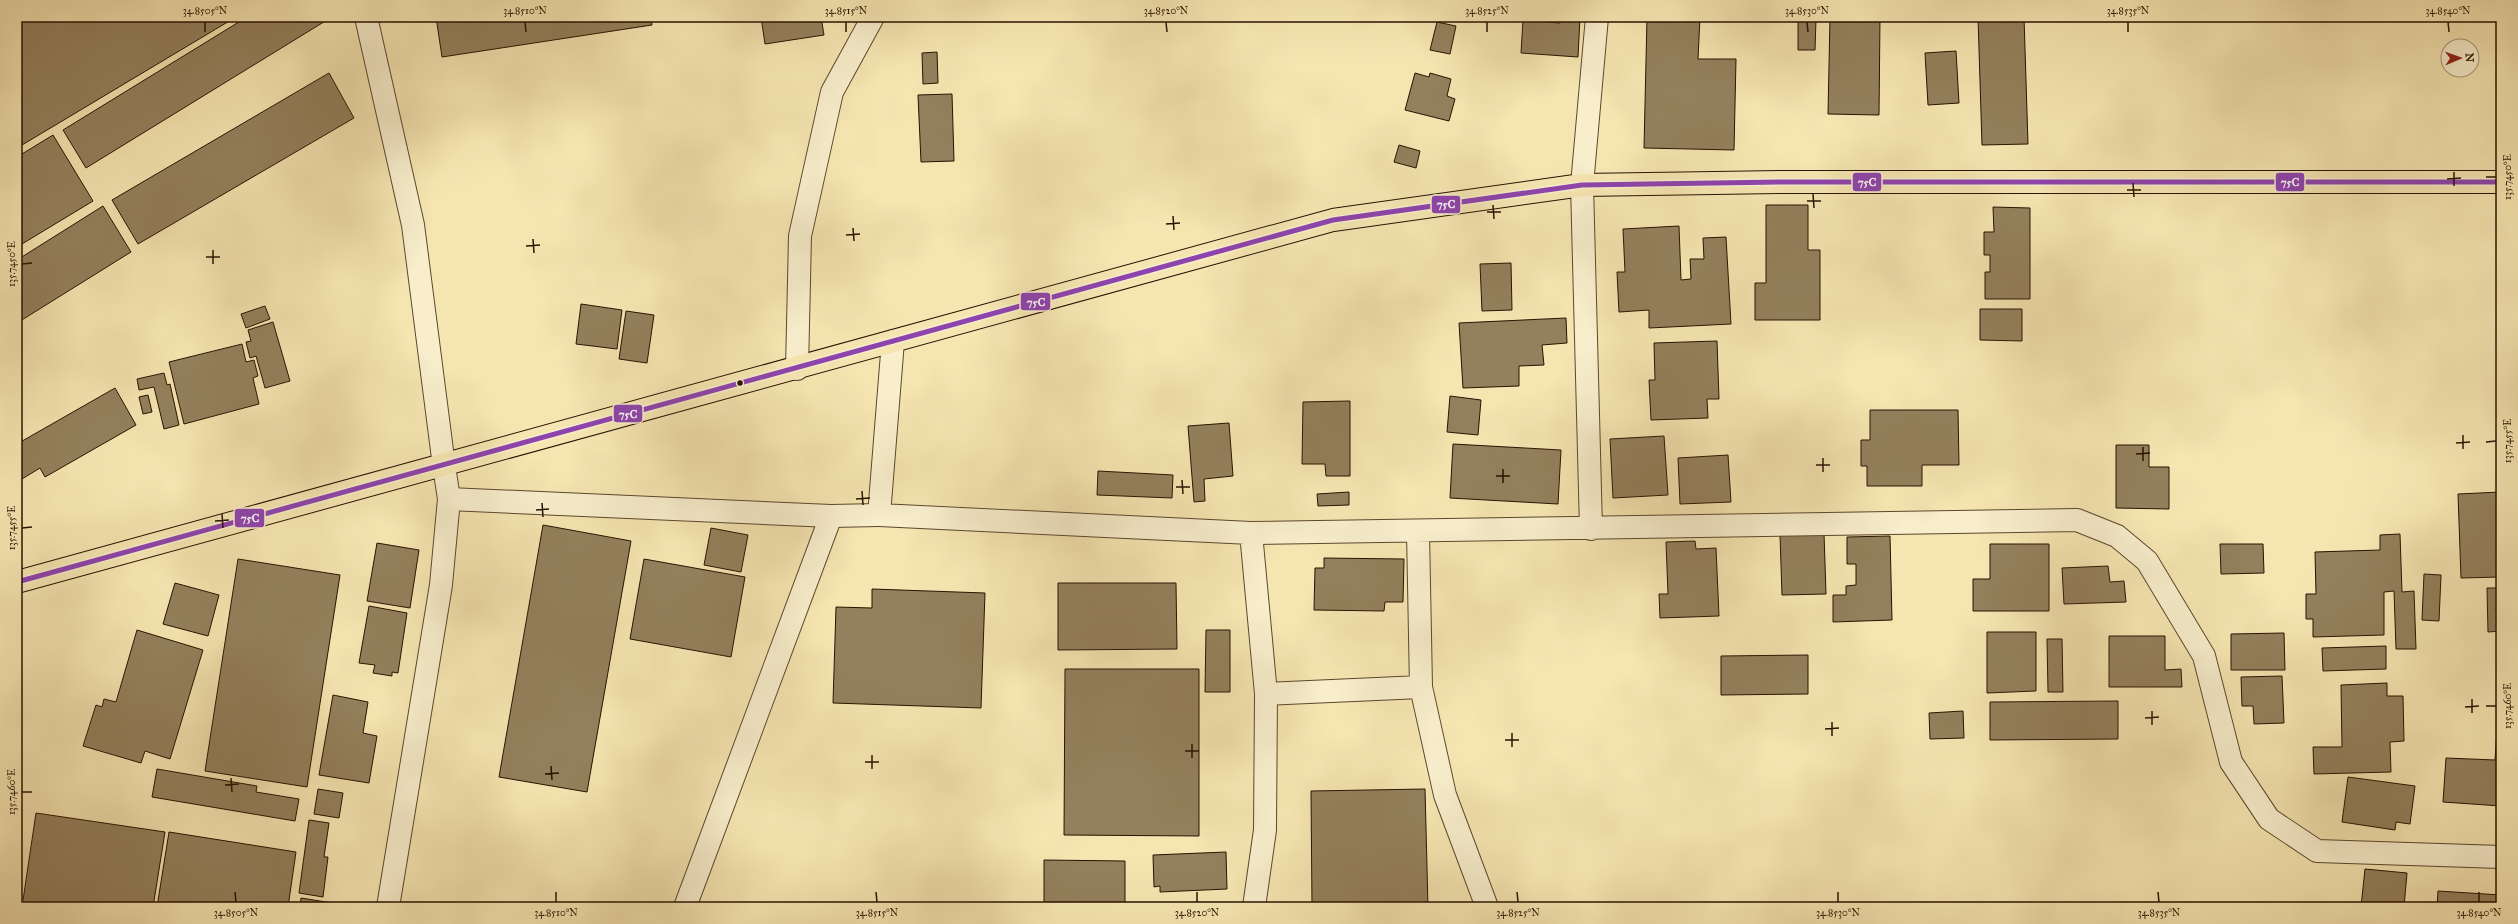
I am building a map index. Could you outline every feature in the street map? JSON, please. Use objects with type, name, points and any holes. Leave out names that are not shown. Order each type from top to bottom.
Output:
[{"type":"main road","points":[[17,582],[797,369],[893,341],[1333,220],[1582,185],[1784,182],[2501,182]]},
{"type":"street","points":[[366,17],[413,224],[449,499],[441,586],[388,907]]},
{"type":"street","points":[[797,369],[800,236],[832,92],[873,17]]},
{"type":"street","points":[[1591,529],[1582,185],[1598,17]]},
{"type":"street","points":[[879,515],[893,341]]},
{"type":"street","points":[[449,499],[831,516],[879,515],[1251,533],[1418,532],[2077,520],[2117,536],[2147,561],[2204,656],[2231,762],[2269,819],[2317,851],[2501,857]]},
{"type":"street","points":[[686,907],[831,516]]},
{"type":"street","points":[[1418,532],[1421,687],[1445,794],[1487,907]]},
{"type":"street","points":[[1251,533],[1266,694],[1264,830],[1254,907]]},
{"type":"street","points":[[1266,694],[1421,687]]},
{"type":"building","points":[[17,17],[236,17],[17,148]]},
{"type":"building","points":[[247,17],[326,17],[327,20],[86,168],[63,130]]},
{"type":"building","points":[[436,17],[651,17],[652,25],[442,57]]},
{"type":"building","points":[[761,17],[821,17],[824,35],[765,44]]},
{"type":"building","points":[[1560,17],[1580,17],[1578,57],[1521,53],[1523,20],[1560,23]]},
{"type":"building","points":[[1647,17],[1700,17],[1698,59],[1736,59],[1734,150],[1644,148]]},
{"type":"building","points":[[1830,17],[1880,17],[1879,115],[1828,114]]},
{"type":"building","points":[[1978,17],[2024,17],[2028,144],[1982,145]]},
{"type":"building","points":[[1798,19],[1816,19],[1815,50],[1798,50]]},
{"type":"building","points":[[1437,22],[1456,26],[1450,54],[1430,50]]},
{"type":"building","points":[[1956,51],[1959,103],[1928,105],[1925,53]]},
{"type":"building","points":[[937,52],[938,83],[923,84],[922,53]]},
{"type":"building","points":[[329,73],[354,118],[138,244],[112,200]]},
{"type":"building","points":[[1415,73],[1429,77],[1430,73],[1451,79],[1447,96],[1455,99],[1449,121],[1405,110]]},
{"type":"building","points":[[952,94],[954,161],[921,162],[918,95]]},
{"type":"building","points":[[53,135],[93,201],[17,247],[17,157]]},
{"type":"building","points":[[1399,145],[1420,151],[1416,168],[1394,162]]},
{"type":"building","points":[[1766,205],[1808,205],[1808,250],[1820,250],[1820,320],[1755,320],[1755,283],[1766,283]]},
{"type":"building","points":[[103,206],[131,252],[17,323],[17,260]]},
{"type":"building","points":[[1993,207],[2030,208],[2030,299],[1985,299],[1985,272],[1990,272],[1990,255],[1984,255],[1984,232],[1994,232]]},
{"type":"building","points":[[1679,226],[1681,280],[1691,279],[1690,259],[1704,259],[1703,238],[1726,237],[1731,324],[1649,328],[1649,310],[1619,312],[1617,272],[1625,272],[1623,229]]},
{"type":"building","points":[[1511,263],[1512,310],[1482,311],[1480,264]]},
{"type":"building","points":[[581,304],[622,310],[617,349],[576,344]]},
{"type":"building","points":[[265,306],[270,319],[246,328],[241,314]]},
{"type":"building","points":[[1980,309],[2022,309],[2022,341],[1980,340]]},
{"type":"building","points":[[626,311],[654,315],[647,363],[619,359]]},
{"type":"building","points":[[1566,318],[1567,343],[1542,345],[1544,365],[1519,366],[1519,386],[1463,388],[1459,323]]},
{"type":"building","points":[[273,322],[290,381],[265,388],[256,356],[250,358],[246,342],[251,341],[248,330]]},
{"type":"building","points":[[1717,341],[1719,399],[1707,399],[1708,418],[1651,420],[1649,380],[1655,380],[1654,343]]},
{"type":"building","points":[[242,344],[246,362],[254,360],[258,376],[253,378],[259,404],[184,424],[169,362]]},
{"type":"building","points":[[164,373],[167,385],[170,384],[179,425],[164,429],[154,387],[139,390],[137,379]]},
{"type":"building","points":[[115,388],[136,425],[45,477],[40,468],[17,482],[17,444]]},
{"type":"building","points":[[148,395],[152,412],[143,414],[139,397]]},
{"type":"building","points":[[1450,396],[1481,400],[1478,435],[1447,432]]},
{"type":"building","points":[[1350,401],[1350,476],[1326,476],[1325,464],[1302,464],[1303,402]]},
{"type":"building","points":[[1870,410],[1958,410],[1959,465],[1922,465],[1922,486],[1867,486],[1867,466],[1861,466],[1861,440],[1870,440]]},
{"type":"building","points":[[1229,423],[1233,476],[1204,479],[1205,501],[1194,502],[1188,426]]},
{"type":"building","points":[[1664,436],[1668,495],[1613,498],[1610,439]]},
{"type":"building","points":[[1453,444],[1561,450],[1558,504],[1450,498]]},
{"type":"building","points":[[2116,445],[2149,445],[2149,467],[2169,467],[2169,509],[2116,508]]},
{"type":"building","points":[[1728,455],[1731,502],[1680,504],[1678,458]]},
{"type":"building","points":[[1098,471],[1173,475],[1172,498],[1097,495]]},
{"type":"building","points":[[1349,492],[1349,505],[1318,506],[1317,494]]},
{"type":"building","points":[[2501,492],[2501,577],[2461,578],[2458,494]]},
{"type":"building","points":[[543,525],[631,541],[587,792],[499,777]]},
{"type":"building","points":[[711,528],[748,535],[741,572],[704,565]]},
{"type":"building","points":[[1824,533],[1826,594],[1782,595],[1780,535]]},
{"type":"building","points":[[2400,534],[2402,592],[2414,591],[2416,649],[2396,649],[2394,591],[2384,592],[2384,635],[2313,637],[2313,619],[2306,619],[2306,594],[2316,594],[2315,552],[2380,550],[2380,535]]},
{"type":"building","points":[[1890,536],[1892,620],[1833,622],[1833,595],[1846,595],[1846,586],[1856,585],[1856,564],[1847,564],[1847,537]]},
{"type":"building","points":[[1695,541],[1696,549],[1716,548],[1719,616],[1660,618],[1659,594],[1668,594],[1666,542]]},
{"type":"building","points":[[377,543],[419,550],[410,608],[367,601]]},
{"type":"building","points":[[1990,544],[2049,544],[2049,611],[1973,611],[1973,579],[1990,579]]},
{"type":"building","points":[[2220,544],[2263,544],[2264,573],[2221,574]]},
{"type":"building","points":[[1324,558],[1404,559],[1403,602],[1385,602],[1384,611],[1314,610],[1315,568],[1324,568]]},
{"type":"building","points":[[238,559],[340,575],[307,787],[205,771]]},
{"type":"building","points":[[644,559],[745,577],[731,657],[630,639]]},
{"type":"building","points":[[2108,566],[2110,582],[2124,581],[2126,602],[2064,604],[2062,568]]},
{"type":"building","points":[[2424,574],[2441,575],[2439,621],[2422,620]]},
{"type":"building","points":[[175,583],[219,595],[208,636],[163,624]]},
{"type":"building","points":[[1058,583],[1176,583],[1177,649],[1058,650]]},
{"type":"building","points":[[2487,588],[2501,588],[2501,631],[2488,632]]},
{"type":"building","points":[[872,589],[985,593],[981,708],[833,703],[836,607],[872,608]]},
{"type":"building","points":[[369,606],[407,613],[398,673],[392,672],[392,676],[373,673],[375,665],[359,663]]},
{"type":"building","points":[[137,630],[203,650],[170,759],[145,751],[141,763],[83,746],[96,705],[102,707],[104,699],[116,702]]},
{"type":"building","points":[[1206,630],[1230,630],[1230,692],[1205,692]]},
{"type":"building","points":[[1987,632],[2036,632],[2036,691],[1987,693]]},
{"type":"building","points":[[2284,633],[2285,670],[2231,670],[2231,634]]},
{"type":"building","points":[[2109,636],[2165,636],[2165,670],[2181,669],[2182,687],[2109,687]]},
{"type":"building","points":[[2047,639],[2062,639],[2063,692],[2048,692]]},
{"type":"building","points":[[2386,646],[2386,669],[2323,671],[2322,648]]},
{"type":"building","points":[[1808,655],[1808,694],[1721,695],[1721,656]]},
{"type":"building","points":[[1065,669],[1199,669],[1199,836],[1064,835]]},
{"type":"building","points":[[2282,676],[2284,723],[2254,724],[2253,706],[2242,706],[2241,677]]},
{"type":"building","points":[[2387,683],[2387,696],[2403,696],[2404,741],[2390,742],[2391,772],[2314,774],[2313,747],[2342,747],[2341,685]]},
{"type":"building","points":[[333,695],[368,702],[363,733],[377,736],[369,783],[319,775]]},
{"type":"building","points":[[2118,701],[2118,739],[1990,740],[1990,702]]},
{"type":"building","points":[[1963,711],[1964,738],[1930,739],[1929,713]]},
{"type":"building","points":[[2497,731],[2501,731],[2501,806],[2443,802],[2446,758],[2495,760]]},
{"type":"building","points":[[157,769],[257,786],[256,792],[299,799],[295,821],[152,797]]},
{"type":"building","points":[[2348,777],[2415,786],[2410,824],[2396,822],[2395,830],[2342,822]]},
{"type":"building","points":[[318,789],[343,793],[339,818],[314,814]]},
{"type":"building","points":[[1425,789],[1428,907],[1312,907],[1311,791]]},
{"type":"building","points":[[36,813],[165,832],[153,907],[22,907]]},
{"type":"building","points":[[309,820],[329,823],[324,857],[328,857],[323,897],[299,893]]},
{"type":"building","points":[[169,832],[296,852],[288,907],[157,907]]},
{"type":"building","points":[[1226,852],[1227,889],[1160,892],[1160,886],[1154,887],[1153,855]]},
{"type":"building","points":[[1044,860],[1125,861],[1125,907],[1044,907]]},
{"type":"building","points":[[2365,869],[2407,873],[2404,907],[2361,907]]},
{"type":"building","points":[[2438,891],[2501,895],[2501,907],[2437,907]]},
{"type":"building","points":[[301,898],[345,905],[344,907],[300,907]]},
{"type":"transit line","name":"75C","points":[[17,582],[1333,220],[1582,185],[1784,182],[2501,182]]}]
